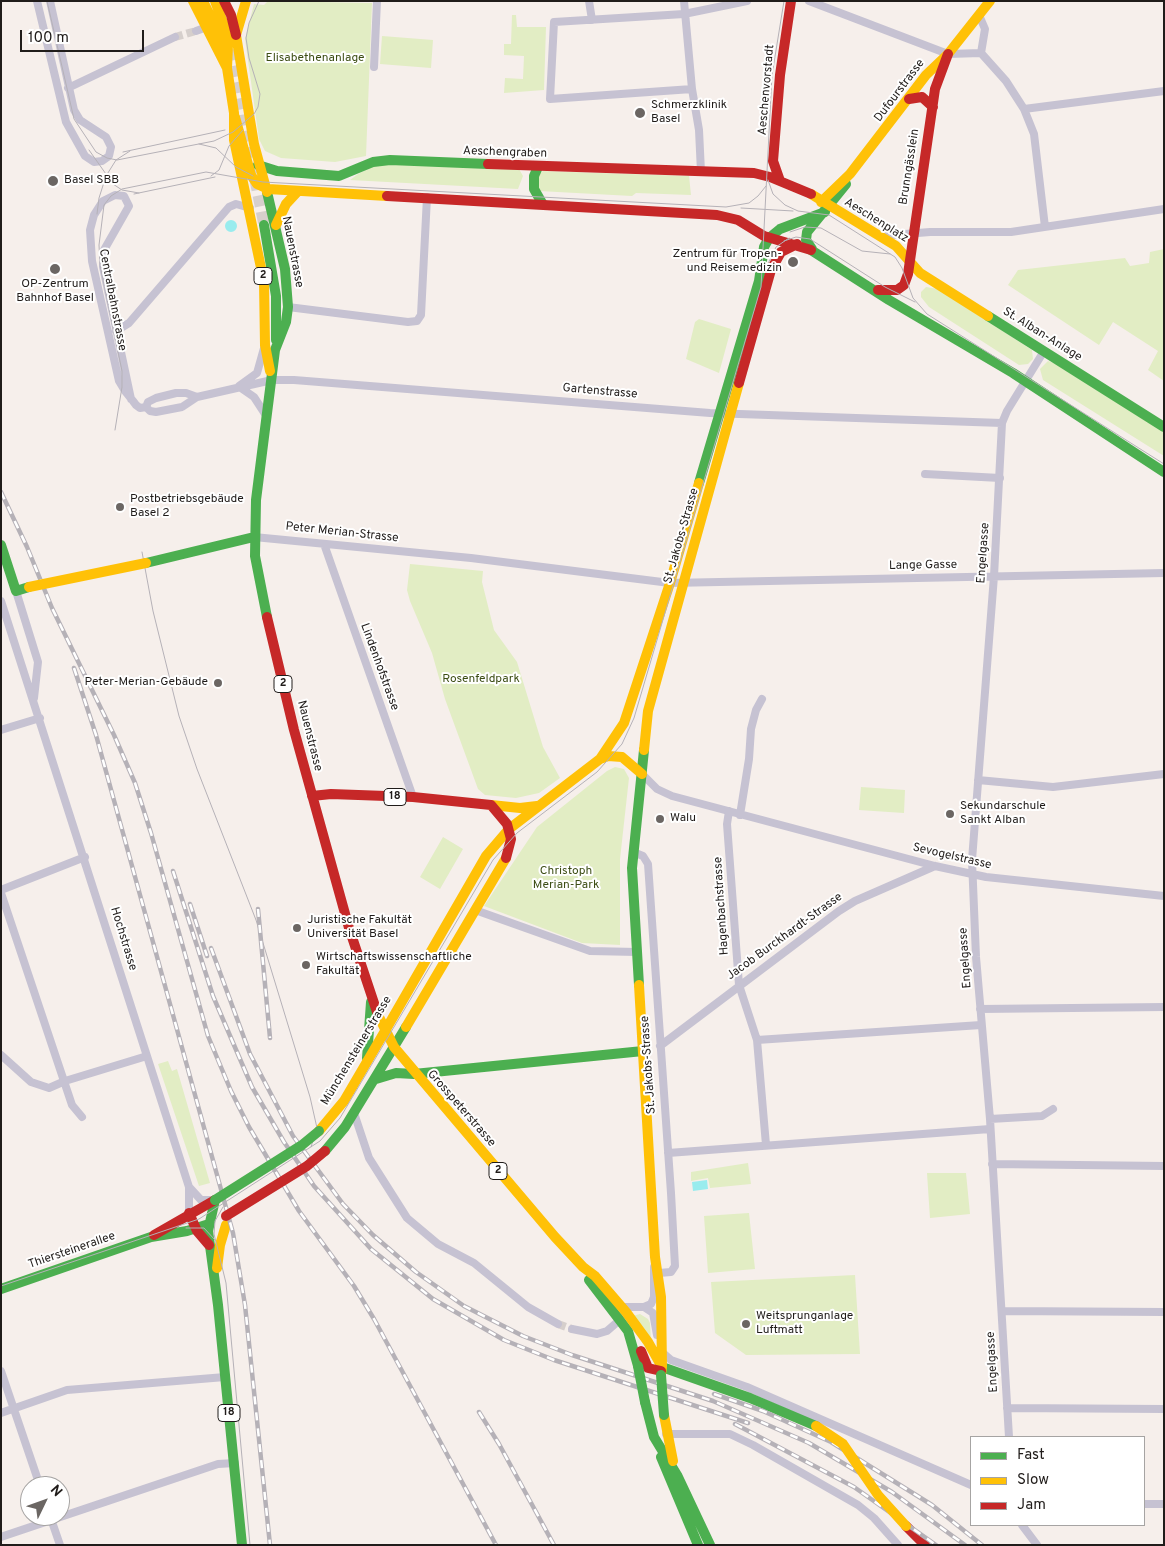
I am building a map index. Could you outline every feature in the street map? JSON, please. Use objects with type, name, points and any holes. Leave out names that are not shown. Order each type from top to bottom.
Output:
[{"type":"main road","name":"2","points":[[193,1],[217,52],[227,68],[234,113],[234,140],[250,208]]},
{"type":"main road","points":[[203,1],[215,26],[227,68]]},
{"type":"main road","points":[[215,1],[225,28],[229,58],[227,68]]},
{"type":"main road","points":[[224,1],[231,15],[236,36]]},
{"type":"main road","name":"2","points":[[246,1],[236,36],[258,165],[264,188]]},
{"type":"main road","name":"Aeschenvorstadt","points":[[780,181],[773,161],[780,75],[791,1]]},
{"type":"main road","name":"Dufourstrasse","points":[[825,207],[842,191],[850,174],[909,99],[926,74],[948,54],[990,1]]},
{"type":"main road","name":"Brunngässlein","points":[[910,261],[933,107],[939,75],[948,54]]},
{"type":"main road","points":[[909,99],[922,97],[933,107]]},
{"type":"main road","points":[[234,113],[241,131],[252,175],[257,184],[264,188],[542,203],[728,217],[769,238],[813,249],[889,300],[933,324],[1026,381],[1164,472]]},
{"type":"main road","name":"Aeschengraben","points":[[258,165],[277,171],[325,176],[339,176],[373,162],[390,160],[538,167],[754,173]]},
{"type":"main road","points":[[538,167],[534,176],[534,189],[542,203]]},
{"type":"main road","name":"Aeschenplatz","points":[[754,173],[780,181],[900,248],[910,261],[906,280],[900,288],[891,292],[875,289]]},
{"type":"main road","name":"Nauenstrasse","points":[[264,188],[276,225],[285,269],[288,307],[286,322],[276,350],[256,497],[254,556],[260,590],[312,796],[349,928],[385,1031]]},
{"type":"main road","points":[[276,225],[282,208],[298,191]]},
{"type":"main road","name":"Aeschenplatz","points":[[769,238],[786,225],[825,207]]},
{"type":"main road","name":"Aeschenplatz","points":[[813,249],[807,242],[806,234],[825,207]]},
{"type":"main road","name":"Nauenstrasse","points":[[250,208],[264,282],[265,345],[272,380]]},
{"type":"main road","points":[[264,225],[276,296],[276,350]]},
{"type":"main road","name":"St. Jakobs-Strasse","points":[[600,759],[624,722],[670,583],[759,281],[763,250],[769,238]]},
{"type":"main road","name":"St. Jakobs-Strasse","points":[[677,1474],[666,1434],[664,1415],[659,1273],[656,1257],[643,1051],[632,868],[633,852],[648,712],[682,582],[773,264],[784,250],[798,244]]},
{"type":"main road","name":"St. Alban-Anlage","points":[[910,261],[920,273],[1164,427]]},
{"type":"main road","name":"Peter Merian-Strasse","points":[[16,591],[151,562],[254,537]]},
{"type":"main road","name":"Hochstrasse","points":[[1,545],[16,591]]},
{"type":"main road","points":[[600,759],[608,756],[622,757],[642,774]]},
{"type":"main road","name":"Münchensteinerstrasse","points":[[215,1200],[302,1145],[319,1131],[340,1106],[362,1072],[486,856],[509,829],[600,759]]},
{"type":"main road","name":"18","points":[[312,796],[330,794],[413,797],[491,805]]},
{"type":"main road","points":[[491,805],[526,808],[538,806]]},
{"type":"main road","points":[[208,1224],[226,1221],[238,1211],[307,1166],[324,1151],[354,1113],[506,858],[511,844],[509,829],[500,814],[491,805]]},
{"type":"main road","points":[[362,1072],[369,1051],[372,998]]},
{"type":"main road","name":"Grosspeterstrasse","points":[[385,1031],[414,1074],[582,1267],[590,1280],[625,1312],[648,1342],[662,1365],[652,1370],[645,1365],[636,1338],[628,1332]]},
{"type":"main road","points":[[376,1079],[396,1073],[414,1074],[643,1051]]},
{"type":"main road","name":"18","points":[[215,1200],[208,1224],[209,1244],[235,1463],[242,1545]]},
{"type":"main road","name":"Thiersteinerallee","points":[[151,1237],[189,1213],[215,1200]]},
{"type":"main road","points":[[189,1213],[196,1229],[209,1244]]},
{"type":"main road","points":[[215,1282],[220,1245],[226,1221]]},
{"type":"main road","name":"Thiersteinerallee","points":[[1,1288],[151,1237],[196,1229],[208,1224]]},
{"type":"main road","name":"Grosspeterstrasse","points":[[625,1312],[628,1332],[638,1366]]},
{"type":"main road","points":[[662,1365],[682,1380],[714,1386]]},
{"type":"main road","points":[[662,1365],[778,1409],[833,1436],[848,1450],[884,1502],[925,1545]]},
{"type":"main road","points":[[645,1402],[662,1365]]},
{"type":"main road","name":"St. Jakobs-Strasse","points":[[638,1366],[654,1437],[677,1474],[710,1545]]},
{"type":"main road","points":[[654,1437],[669,1480],[698,1545]]},
{"type":"street","points":[[38,1],[66,122],[77,144],[88,158],[94,162],[105,160],[110,154],[108,141],[102,134],[78,118],[72,104],[50,1]]},
{"type":"street","points":[[374,67],[377,1]]},
{"type":"street","points":[[590,1],[592,20]]},
{"type":"street","points":[[684,1],[702,172]]},
{"type":"street","points":[[692,89],[550,99],[554,22],[684,14],[746,1]]},
{"type":"street","points":[[809,1],[948,54],[981,53]]},
{"type":"street","points":[[979,15],[984,28],[981,53],[1006,81],[1024,109],[1034,134],[1045,227]]},
{"type":"street","points":[[196,31],[207,28]]},
{"type":"street","points":[[68,88],[175,37]]},
{"type":"street","points":[[1024,109],[1164,91]]},
{"type":"street","name":"Centralbahnstrasse","points":[[119,195],[128,201],[128,209],[107,243],[102,257],[131,399],[119,381],[115,368],[90,244],[91,227],[97,208],[106,198],[119,195]]},
{"type":"street","points":[[288,307],[408,322],[417,321],[421,315],[427,197]]},
{"type":"street","points":[[116,331],[129,323],[229,207],[236,204],[250,208]]},
{"type":"street","points":[[878,236],[1011,232],[1164,209]]},
{"type":"street","points":[[265,345],[257,373],[238,388],[254,397],[267,418]]},
{"type":"street","name":"Engelgasse","points":[[1009,1436],[990,1119],[981,1025],[972,874],[994,576],[1002,423],[1007,411],[1044,351]]},
{"type":"street","name":"Gartenstrasse","points":[[197,397],[186,393],[176,393],[156,398],[148,402],[146,407],[153,412],[182,407],[197,397],[272,380],[294,380],[731,414],[1002,423]]},
{"type":"street","points":[[131,399],[140,408],[146,407]]},
{"type":"street","points":[[925,474],[1000,478]]},
{"type":"street","name":"Peter Merian-Strasse","points":[[254,537],[471,558],[670,583],[682,582]]},
{"type":"street","name":"Lindenhofstrasse","points":[[324,544],[413,797]]},
{"type":"street","name":"Lange Gasse","points":[[682,582],[1164,573]]},
{"type":"street","name":"Hochstrasse","points":[[16,591],[38,662],[33,698]]},
{"type":"street","name":"Hochstrasse","points":[[1,601],[85,857],[189,1187],[189,1213]]},
{"type":"street","points":[[740,814],[750,760],[751,729],[756,710],[762,700]]},
{"type":"street","points":[[1,730],[40,718]]},
{"type":"street","name":"Sevogelstrasse","points":[[642,774],[657,789],[672,796],[935,866],[972,874],[1164,896]]},
{"type":"street","points":[[978,780],[1053,787],[1164,774]]},
{"type":"street","name":"Hagenbachstrasse","points":[[729,812],[727,824],[739,985],[757,1040],[766,1145]]},
{"type":"street","name":"St. Jakobs-Strasse","points":[[633,852],[643,856],[648,864],[676,1266],[671,1272],[659,1273]]},
{"type":"street","points":[[82,1117],[72,1105],[1,891],[85,857]]},
{"type":"street","name":"Jacob Burckhardt-Strasse","points":[[660,1046],[839,911],[855,901],[935,866]]},
{"type":"street","points":[[475,910],[590,951],[637,952]]},
{"type":"street","points":[[980,1009],[1164,1007]]},
{"type":"street","points":[[757,1040],[981,1025]]},
{"type":"street","points":[[1,1055],[31,1082],[49,1088],[65,1081],[147,1056]]},
{"type":"street","points":[[990,1119],[1042,1116],[1053,1109]]},
{"type":"street","points":[[354,1113],[369,1158],[408,1218],[438,1244],[474,1263],[528,1307],[558,1324]]},
{"type":"street","points":[[668,1153],[990,1130]]},
{"type":"street","points":[[992,1164],[1164,1166]]},
{"type":"street","points":[[189,1187],[201,1200],[215,1200]]},
{"type":"street","name":"St. Jakobs-Strasse","points":[[656,1257],[653,1273],[654,1297],[651,1304],[644,1307],[653,1314],[662,1365]]},
{"type":"street","points":[[572,1329],[597,1334],[607,1331],[625,1312],[644,1307]]},
{"type":"street","points":[[1002,1311],[1164,1312]]},
{"type":"street","points":[[662,1365],[671,1360],[747,1388],[970,1485]]},
{"type":"street","points":[[1,1371],[37,1476]]},
{"type":"street","points":[[1,1413],[67,1390],[224,1377]]},
{"type":"street","points":[[1007,1408],[1164,1409]]},
{"type":"street","points":[[666,1434],[730,1434],[800,1471],[866,1511],[898,1545]]},
{"type":"street","points":[[70,1512],[218,1464],[235,1463]]},
{"type":"street","points":[[1145,1504],[1164,1504]]},
{"type":"street","points":[[1,1537],[30,1526]]},
{"type":"street","points":[[54,1526],[60,1545]]},
{"type":"street","points":[[1023,1526],[1037,1545]]},
{"type":"green space","name":"Elisabethenanlage","points":[[268,1],[372,3],[366,156],[335,162],[281,158],[265,151],[259,139],[245,39],[254,4],[264,5]]},
{"type":"green space","points":[[512,15],[516,15],[517,27],[546,27],[544,90],[504,93],[505,78],[523,79],[524,56],[504,55],[504,44],[511,44]]},
{"type":"green space","points":[[382,36],[433,40],[431,68],[380,64]]},
{"type":"green space","points":[[378,164],[519,169],[523,176],[518,189],[350,180]]},
{"type":"green space","points":[[543,171],[689,176],[691,195],[636,193],[632,196],[539,191],[539,174]]},
{"type":"green space","points":[[1164,249],[1164,381],[1148,370],[1158,351],[1113,322],[1099,345],[1008,285],[1018,270],[1125,258],[1130,266],[1149,263],[1150,252]]},
{"type":"green space","points":[[926,287],[938,289],[1032,350],[1033,359],[1028,364],[1019,365],[929,307],[921,297],[921,292]]},
{"type":"green space","points":[[699,319],[731,329],[719,373],[686,359],[695,322]]},
{"type":"green space","points":[[1048,361],[1164,432],[1164,456],[1043,380],[1040,369]]},
{"type":"green space","name":"Rosenfeldpark","points":[[410,564],[483,571],[482,582],[494,630],[517,662],[543,747],[560,778],[539,793],[516,798],[485,795],[478,789],[445,699],[432,653],[410,601],[407,590]]},
{"type":"green space","name":"Christoph Merian-Park","points":[[615,767],[624,769],[629,778],[620,859],[620,945],[582,943],[484,906],[537,827],[607,771]]},
{"type":"green space","points":[[861,787],[905,790],[904,813],[859,810]]},
{"type":"green space","points":[[443,837],[463,849],[440,889],[420,877]]},
{"type":"green space","points":[[168,1061],[172,1071],[177,1069],[210,1183],[199,1186],[158,1064]]},
{"type":"green space","points":[[748,1163],[751,1184],[710,1188],[708,1178],[691,1181],[691,1172]]},
{"type":"green space","points":[[927,1173],[966,1173],[970,1214],[930,1218]]},
{"type":"green space","points":[[749,1213],[755,1269],[708,1273],[704,1216]]},
{"type":"green space","points":[[855,1275],[860,1354],[746,1355],[715,1333],[711,1282]]},
{"type":"green space","points":[[640,1314],[648,1319],[650,1323],[651,1340],[632,1316]]},
{"type":"water","points":[[229,220],[233,220],[237,226],[233,232],[229,232],[225,228],[225,224]]},
{"type":"water","points":[[707,1180],[708,1189],[693,1191],[692,1182]]},
{"type":"tunnel","points":[[175,37],[196,31]]},
{"type":"tunnel","points":[[229,50],[264,225]]},
{"type":"tunnel","points":[[558,1324],[572,1329]]},
{"type":"tram line","points":[[47,1],[74,119],[96,152],[107,158],[117,160],[214,141],[233,132],[254,114],[258,107],[260,94],[249,58],[246,38],[249,23],[259,1]]},
{"type":"tram line","points":[[1,1286],[199,1219],[320,1141],[340,1118],[493,860],[517,833],[597,772],[622,744],[634,718],[761,287],[772,75],[784,1]]},
{"type":"tram line","points":[[123,152],[225,130]]},
{"type":"tram line","points":[[211,176],[219,170],[229,146],[243,130]]},
{"type":"tram line","points":[[199,144],[216,148],[236,167],[253,176]]},
{"type":"tram line","points":[[89,150],[113,184],[122,190],[139,193]]},
{"type":"tram line","points":[[97,214],[99,198],[106,176],[116,160],[130,151]]},
{"type":"tram line","points":[[115,430],[122,387],[122,371],[100,265],[99,245],[104,205],[111,196],[122,189],[206,172],[263,182],[726,207],[749,203],[766,186]]},
{"type":"tram line","points":[[134,194],[215,177]]},
{"type":"tram line","points":[[768,180],[773,194],[785,205],[798,211],[829,215],[895,257],[902,268],[913,298],[927,314],[1164,464]]},
{"type":"tram line","points":[[741,208],[793,211]]},
{"type":"tram line","points":[[790,232],[805,227],[821,228],[862,251],[890,254]]},
{"type":"tram line","points":[[784,241],[796,237],[810,239],[885,287],[915,302]]},
{"type":"tram line","points":[[767,266],[776,247],[789,238]]},
{"type":"tram line","points":[[142,552],[153,611],[179,716],[197,769],[256,920],[310,1097],[317,1128],[311,1147]]},
{"type":"tram line","points":[[223,1207],[215,1221],[214,1234],[226,1283],[250,1545]]},
{"type":"tram line","points":[[186,1228],[204,1228],[215,1240]]},
{"type":"railway","points":[[1,492],[27,547],[52,608],[114,735],[135,783],[151,833],[208,1036],[231,1091],[249,1127],[299,1211],[354,1286],[374,1319],[496,1545]]},
{"type":"railway","points":[[74,668],[96,735],[233,1233],[245,1305],[270,1545]]},
{"type":"railway","points":[[173,871],[213,996],[252,1087],[284,1142],[314,1186],[371,1249],[433,1299],[504,1340],[554,1360],[748,1423]]},
{"type":"railway","points":[[190,904],[207,956]]},
{"type":"railway","points":[[258,909],[270,1038]]},
{"type":"railway","points":[[211,948],[250,1054],[293,1136],[343,1204],[373,1235],[416,1272],[464,1306],[523,1336],[572,1355],[713,1401],[809,1443],[892,1492],[965,1545]]},
{"type":"railway","points":[[714,1394],[763,1411],[831,1442],[932,1505],[982,1545]]},
{"type":"railway","points":[[479,1412],[499,1444],[554,1545]]},
{"type":"railway","points":[[735,1424],[854,1487],[936,1545]]},
{"type":"traffic: fast","points":[[258,165],[277,171],[339,176],[373,162],[390,160],[488,164]]},
{"type":"traffic: fast","points":[[538,167],[534,176],[534,189],[542,203]]},
{"type":"traffic: fast","points":[[812,249],[806,240],[807,232],[846,184]]},
{"type":"traffic: fast","points":[[267,192],[285,269],[288,307],[286,322],[275,350],[256,500],[255,556],[267,617]]},
{"type":"traffic: fast","points":[[699,483],[759,281],[764,247],[769,238],[780,229],[825,212]]},
{"type":"traffic: fast","points":[[264,225],[276,296],[276,340]]},
{"type":"traffic: fast","points":[[811,250],[889,300],[1013,373],[1164,472]]},
{"type":"traffic: fast","points":[[988,316],[1164,427]]},
{"type":"traffic: fast","points":[[146,563],[254,537]]},
{"type":"traffic: fast","points":[[1,545],[16,591],[29,587]]},
{"type":"traffic: fast","points":[[639,985],[632,868],[644,750]]},
{"type":"traffic: fast","points":[[367,1058],[371,1002]]},
{"type":"traffic: fast","points":[[325,1151],[345,1127],[406,1027]]},
{"type":"traffic: fast","points":[[414,1074],[643,1051]]},
{"type":"traffic: fast","points":[[376,1079],[396,1073],[414,1074]]},
{"type":"traffic: fast","points":[[215,1200],[302,1145],[319,1131]]},
{"type":"traffic: fast","points":[[215,1200],[208,1231],[218,1305],[242,1545]]},
{"type":"traffic: fast","points":[[1,1289],[151,1237],[187,1231],[209,1224]]},
{"type":"traffic: fast","points":[[589,1280],[628,1331],[638,1366]]},
{"type":"traffic: fast","points":[[638,1366],[645,1402]]},
{"type":"traffic: fast","points":[[662,1367],[750,1398],[816,1426]]},
{"type":"traffic: fast","points":[[661,1375],[664,1415]]},
{"type":"traffic: fast","points":[[645,1402],[654,1437],[677,1475],[710,1545]]},
{"type":"traffic: fast","points":[[661,1457],[698,1545]]},
{"type":"traffic: slow","points":[[193,1],[227,68]]},
{"type":"traffic: slow","points":[[203,1],[215,26],[225,58]]},
{"type":"traffic: slow","points":[[215,1],[225,28],[228,45],[227,68],[234,113],[234,140],[264,282],[265,345],[270,371]]},
{"type":"traffic: slow","points":[[246,1],[236,35],[254,144],[267,192]]},
{"type":"traffic: slow","points":[[821,202],[850,174],[926,75],[948,54],[990,1]]},
{"type":"traffic: slow","points":[[235,117],[251,175],[257,184],[268,189],[387,196]]},
{"type":"traffic: slow","points":[[276,225],[286,204],[298,191]]},
{"type":"traffic: slow","points":[[811,194],[896,246],[920,273],[988,316]]},
{"type":"traffic: slow","points":[[644,750],[648,711],[739,383]]},
{"type":"traffic: slow","points":[[600,759],[624,723],[670,583],[699,483]]},
{"type":"traffic: slow","points":[[29,587],[146,563]]},
{"type":"traffic: slow","points":[[385,1031],[486,856],[509,829],[600,759],[608,756],[622,757],[642,774]]},
{"type":"traffic: slow","points":[[491,805],[520,808],[537,806]]},
{"type":"traffic: slow","points":[[406,1027],[506,858]]},
{"type":"traffic: slow","points":[[639,985],[655,1257],[661,1297],[662,1367]]},
{"type":"traffic: slow","points":[[378,1015],[394,1047],[555,1237],[583,1267],[595,1276],[626,1312],[648,1342],[662,1367],[661,1374]]},
{"type":"traffic: slow","points":[[319,1131],[344,1101],[385,1031]]},
{"type":"traffic: slow","points":[[217,1268],[220,1245],[226,1225]]},
{"type":"traffic: slow","points":[[664,1415],[673,1461]]},
{"type":"traffic: slow","points":[[816,1426],[843,1444],[878,1495],[906,1526]]},
{"type":"traffic: jam","points":[[224,1],[231,15],[236,35]]},
{"type":"traffic: jam","points":[[780,181],[773,161],[780,75],[791,1]]},
{"type":"traffic: jam","points":[[878,290],[897,290],[904,285],[908,274],[935,89],[948,54]]},
{"type":"traffic: jam","points":[[909,99],[922,97],[933,107]]},
{"type":"traffic: jam","points":[[488,164],[754,173],[770,177],[811,194]]},
{"type":"traffic: jam","points":[[387,196],[717,215],[738,220],[764,236],[811,250]]},
{"type":"traffic: jam","points":[[739,383],[771,270],[781,252],[797,244]]},
{"type":"traffic: jam","points":[[267,617],[294,730],[349,928],[378,1015]]},
{"type":"traffic: jam","points":[[312,796],[331,794],[413,797],[491,805],[507,824],[511,839],[506,858]]},
{"type":"traffic: jam","points":[[226,1216],[307,1166],[325,1151]]},
{"type":"traffic: jam","points":[[154,1235],[215,1200]]},
{"type":"traffic: jam","points":[[189,1213],[197,1231],[209,1245]]},
{"type":"traffic: jam","points":[[641,1351],[648,1368],[661,1371]]},
{"type":"traffic: jam","points":[[906,1526],[925,1545]]},
{"type":"place","name":"Schmerzklinik Basel","points":[[640,113]]},
{"type":"place","name":"Basel SBB","points":[[53,181]]},
{"type":"place","name":"Zentrum für Tropen- und Reisemedizin","points":[[793,262]]},
{"type":"place","name":"OP-Zentrum Bahnhof Basel","points":[[55,269]]},
{"type":"place","name":"Postbetriebsgebäude Basel 2","points":[[120,507]]},
{"type":"place","name":"Peter-Merian-Gebäude","points":[[218,683]]},
{"type":"place","name":"Sekundarschule Sankt Alban","points":[[950,814]]},
{"type":"place","name":"Walu","points":[[660,819]]},
{"type":"place","name":"Juristische Fakultät Universität Basel","points":[[297,928]]},
{"type":"place","name":"Wirtschaftswissenschaftliche Fakultät","points":[[306,965]]},
{"type":"place","name":"Weitsprunganlage Luftmatt","points":[[746,1324]]}]
